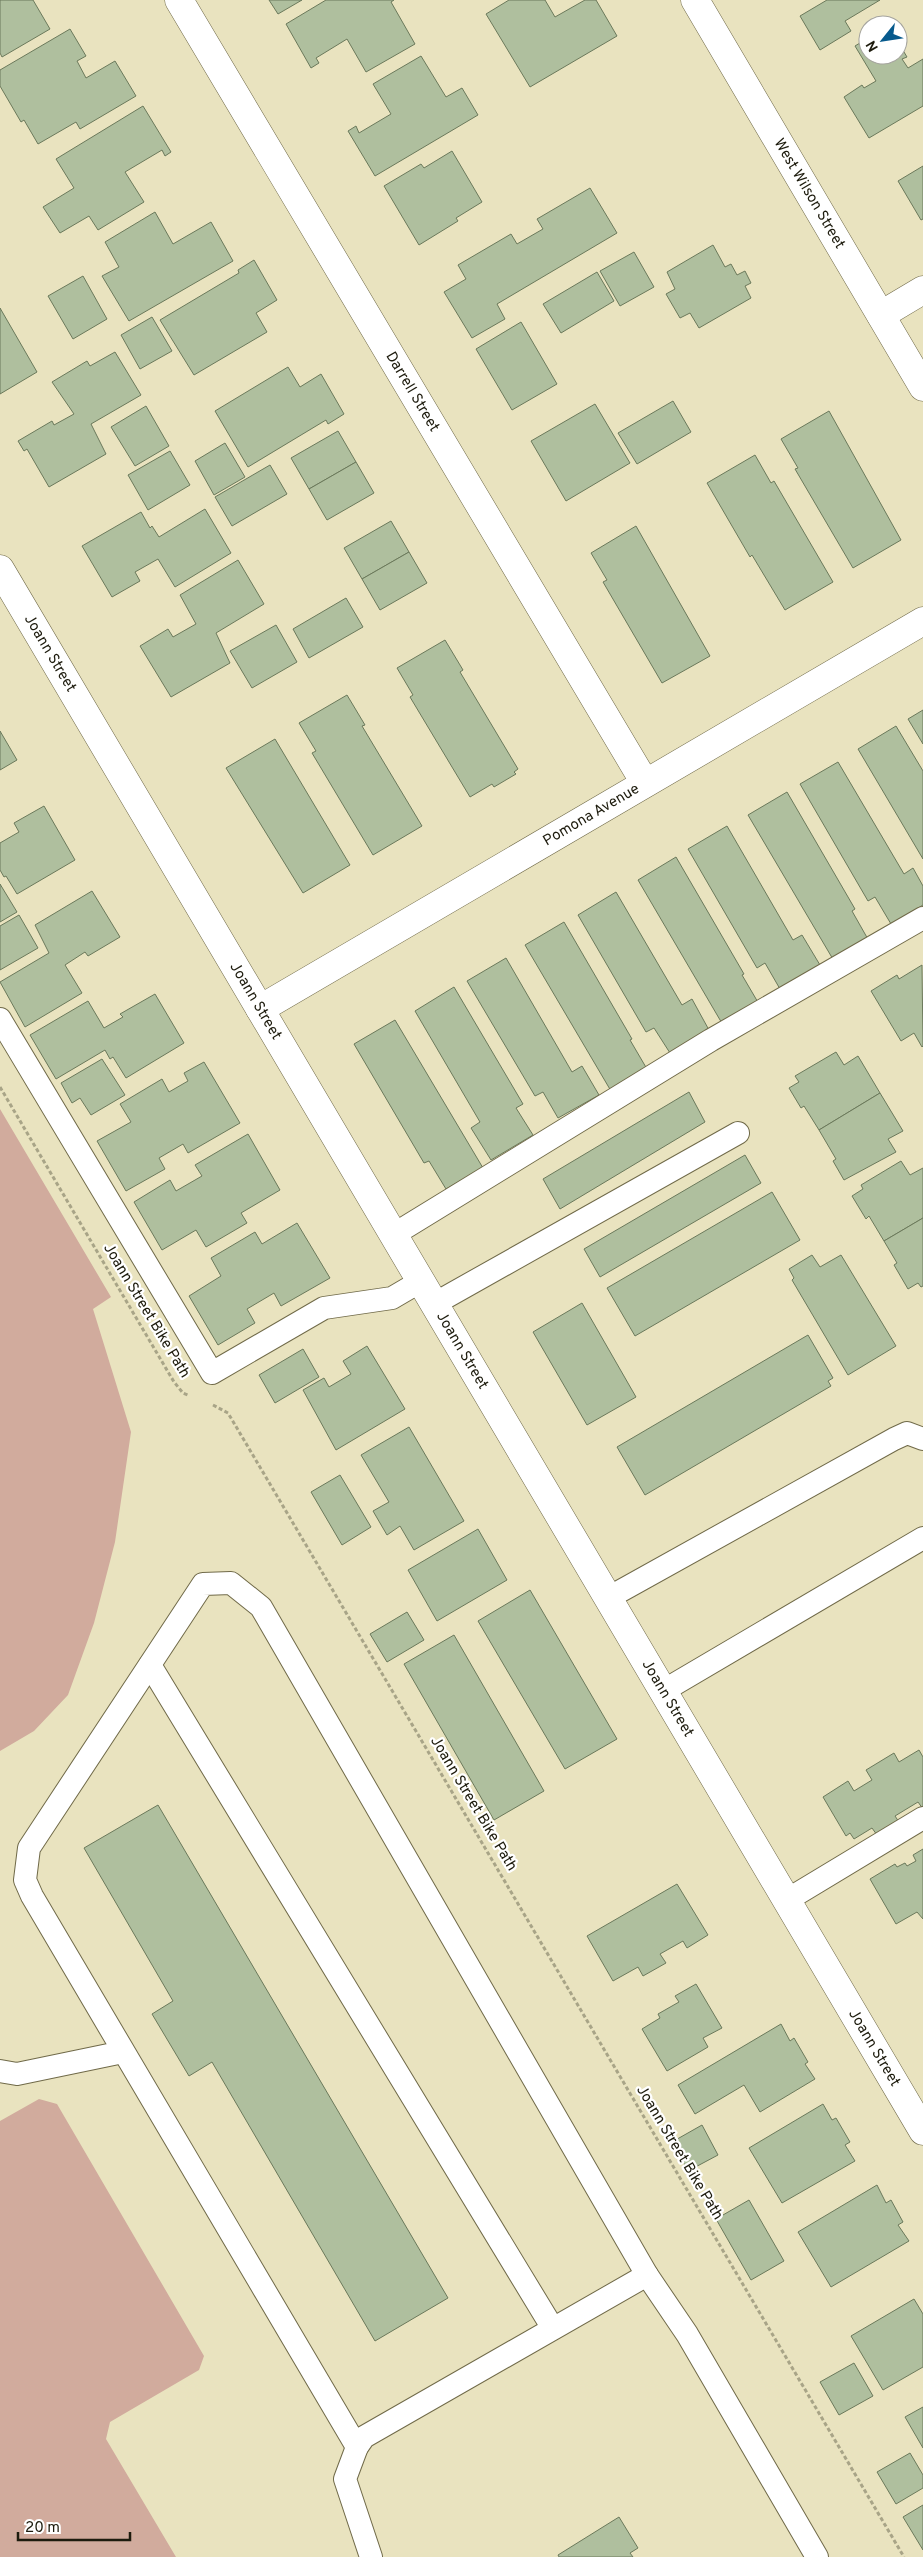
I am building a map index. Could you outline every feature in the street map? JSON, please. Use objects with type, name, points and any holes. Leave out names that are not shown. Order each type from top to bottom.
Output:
[{"type":"street","name":"Darrell Street","points":[[179,0],[645,783]]},
{"type":"street","name":"West Wilson Street","points":[[695,0],[923,387]]},
{"type":"street","points":[[881,315],[923,290]]},
{"type":"street","name":"Joann Street","points":[[0,569],[923,2131]]},
{"type":"street","name":"Pomona Avenue","points":[[260,1009],[923,621]]},
{"type":"lane","points":[[393,1235],[711,1040],[923,918]]},
{"type":"lane","points":[[0,1019],[212,1374],[324,1308],[428,1292],[738,1133]]},
{"type":"lane","points":[[608,1598],[894,1439],[907,1433],[923,1438]]},
{"type":"lane","points":[[663,1691],[923,1538]]},
{"type":"lane","points":[[357,2447],[123,2052],[32,1896],[25,1880],[29,1848],[203,1584],[231,1583],[261,1607],[647,2275],[688,2334],[817,2557]]},
{"type":"lane","points":[[150,1665],[552,2328]]},
{"type":"lane","points":[[787,1900],[923,1818]]},
{"type":"lane","points":[[0,2071],[17,2074],[123,2052]]},
{"type":"lane","points":[[371,2557],[346,2479],[357,2447],[364,2437],[647,2275]]},
{"type":"path","name":"Joann Street Bike Path","points":[[0,1087],[174,1382],[183,1393],[190,1396]]},
{"type":"path","name":"Joann Street Bike Path","points":[[210,1404],[228,1413],[904,2557]]},
{"type":"shaded area","points":[[0,1109],[111,1297],[93,1309],[131,1432],[115,1542],[94,1623],[68,1695],[34,1731],[0,1751]]},
{"type":"shaded area","points":[[39,2099],[57,2104],[204,2356],[199,2370],[110,2422],[106,2439],[176,2557],[0,2557],[0,2121]]},
{"type":"building","points":[[0,0],[33,0],[50,29],[2,57],[0,53]]},
{"type":"building","points":[[269,0],[302,0],[278,14]]},
{"type":"building","points":[[326,0],[394,0],[391,2],[415,44],[366,72],[347,39],[316,58],[319,63],[311,68],[286,24]]},
{"type":"building","points":[[509,0],[545,0],[555,17],[585,0],[596,0],[617,36],[530,87],[486,14]]},
{"type":"building","points":[[827,0],[880,0],[845,21],[851,31],[820,50],[800,16]]},
{"type":"building","points":[[70,29],[86,56],[77,61],[86,78],[115,61],[136,96],[80,129],[76,122],[38,144],[24,120],[21,122],[0,86],[0,70]]},
{"type":"building","points":[[421,56],[446,97],[462,88],[478,115],[375,176],[348,131],[356,126],[359,133],[391,114],[373,84]]},
{"type":"building","points":[[923,59],[923,106],[869,138],[844,97],[862,85],[864,88],[876,81],[866,65],[906,65],[908,68]]},
{"type":"building","points":[[143,106],[171,152],[165,156],[162,150],[125,172],[144,202],[98,230],[89,216],[60,233],[43,207],[74,188],[56,159]]},
{"type":"building","points":[[452,151],[482,202],[456,218],[458,221],[419,245],[384,186],[421,164],[424,168]]},
{"type":"building","points":[[923,166],[923,219],[921,220],[898,181]]},
{"type":"building","points":[[590,188],[617,233],[497,304],[505,319],[472,338],[444,292],[466,279],[458,265],[511,234],[517,244],[543,229],[537,219]]},
{"type":"building","points":[[155,212],[173,244],[211,222],[233,261],[129,321],[102,276],[119,267],[105,242]]},
{"type":"building","points":[[713,245],[725,267],[731,264],[737,275],[745,271],[751,283],[745,286],[751,298],[699,328],[690,313],[680,318],[666,294],[675,289],[667,272]]},
{"type":"building","points":[[634,252],[654,287],[620,306],[600,271]]},
{"type":"building","points":[[254,260],[277,300],[256,313],[267,332],[194,375],[160,320],[239,273],[238,270]]},
{"type":"building","points":[[597,272],[614,301],[561,333],[543,304]]},
{"type":"building","points":[[83,276],[107,319],[73,339],[48,296]]},
{"type":"building","points":[[0,308],[37,372],[0,394]]},
{"type":"building","points":[[152,317],[172,351],[140,369],[121,335]]},
{"type":"building","points":[[521,322],[557,384],[512,410],[476,349]]},
{"type":"building","points":[[115,352],[141,395],[91,424],[106,454],[49,487],[27,449],[24,451],[18,441],[52,421],[54,425],[74,414],[52,382],[87,361],[90,366]]},
{"type":"building","points":[[288,367],[300,387],[321,374],[344,414],[328,424],[326,420],[248,467],[215,411]]},
{"type":"building","points":[[673,401],[691,432],[637,464],[618,433]]},
{"type":"building","points":[[595,404],[630,463],[566,501],[531,441]]},
{"type":"building","points":[[146,406],[169,446],[135,466],[111,427]]},
{"type":"building","points":[[829,411],[901,540],[853,568],[795,469],[798,468],[781,439]]},
{"type":"building","points":[[338,431],[356,462],[309,489],[291,458]]},
{"type":"building","points":[[225,443],[245,477],[214,495],[195,461]]},
{"type":"building","points":[[170,451],[190,485],[148,510],[128,475]]},
{"type":"building","points":[[755,455],[771,483],[774,481],[833,582],[785,610],[752,555],[750,557],[707,483]]},
{"type":"building","points":[[356,462],[374,493],[327,520],[309,489]]},
{"type":"building","points":[[270,465],[287,494],[232,526],[215,497]]},
{"type":"building","points":[[205,509],[231,553],[175,587],[158,559],[135,572],[140,581],[112,597],[82,546],[141,512],[150,528],[152,526],[159,537]]},
{"type":"building","points":[[391,521],[409,552],[362,579],[344,548]]},
{"type":"building","points":[[636,526],[710,656],[662,683],[603,582],[607,580],[591,553]]},
{"type":"building","points":[[409,552],[427,583],[380,610],[362,579]]},
{"type":"building","points":[[238,560],[264,604],[216,633],[230,663],[171,697],[140,646],[168,629],[173,637],[196,624],[180,595]]},
{"type":"building","points":[[346,598],[363,627],[309,658],[293,629]]},
{"type":"building","points":[[276,625],[297,662],[252,688],[230,651]]},
{"type":"building","points":[[445,640],[463,670],[460,672],[518,769],[514,772],[516,774],[494,787],[492,784],[470,797],[410,697],[413,695],[397,668]]},
{"type":"building","points":[[347,695],[365,725],[362,726],[422,826],[373,855],[312,753],[316,751],[299,723]]},
{"type":"building","points":[[923,710],[923,744],[908,719]]},
{"type":"building","points":[[896,726],[923,771],[923,859],[858,749]]},
{"type":"building","points":[[0,731],[17,760],[0,770]]},
{"type":"building","points":[[275,739],[350,865],[303,893],[226,768]]},
{"type":"building","points":[[838,762],[904,874],[913,868],[923,886],[923,905],[891,924],[875,897],[868,901],[800,784]]},
{"type":"building","points":[[787,792],[855,909],[852,911],[869,941],[834,961],[748,815]]},
{"type":"building","points":[[44,806],[75,860],[17,894],[0,870],[0,843],[19,832],[14,823]]},
{"type":"building","points":[[727,826],[793,940],[802,935],[820,965],[780,989],[765,963],[757,968],[688,849]]},
{"type":"building","points":[[676,857],[744,974],[742,975],[759,1004],[723,1025],[638,880]]},
{"type":"building","points":[[0,884],[17,912],[0,922]]},
{"type":"building","points":[[92,891],[120,937],[88,956],[85,952],[65,965],[82,993],[25,1027],[0,982],[49,953],[35,925]]},
{"type":"building","points":[[616,892],[682,1005],[692,999],[709,1030],[670,1053],[654,1028],[646,1032],[578,915]]},
{"type":"building","points":[[19,915],[38,948],[0,970],[0,926]]},
{"type":"building","points":[[564,922],[632,1039],[630,1040],[647,1069],[611,1091],[525,945]]},
{"type":"building","points":[[506,958],[572,1072],[582,1066],[599,1095],[558,1118],[543,1092],[535,1096],[467,981]]},
{"type":"building","points":[[922,965],[922,1047],[914,1033],[901,1041],[871,991],[897,975],[899,979]]},
{"type":"building","points":[[454,987],[523,1104],[516,1108],[533,1135],[491,1160],[471,1128],[480,1122],[415,1011]]},
{"type":"building","points":[[155,994],[184,1043],[126,1078],[113,1057],[110,1059],[105,1050],[56,1079],[30,1035],[88,1001],[104,1028],[123,1017],[120,1014]]},
{"type":"building","points":[[395,1020],[483,1168],[446,1189],[429,1161],[424,1163],[354,1044]]},
{"type":"building","points":[[836,1052],[844,1065],[858,1056],[880,1093],[819,1130],[804,1106],[801,1108],[789,1088],[799,1082],[795,1076]]},
{"type":"building","points":[[102,1059],[125,1095],[91,1115],[80,1098],[72,1103],[61,1083]]},
{"type":"building","points":[[204,1062],[240,1123],[188,1153],[183,1144],[159,1158],[165,1169],[126,1191],[97,1141],[131,1122],[120,1104],[162,1079],[169,1092],[188,1081],[184,1073]]},
{"type":"building","points":[[689,1092],[705,1122],[560,1209],[543,1179]]},
{"type":"building","points":[[880,1093],[903,1131],[888,1139],[896,1152],[844,1180],[833,1161],[836,1159],[819,1130]]},
{"type":"building","points":[[248,1134],[280,1190],[241,1213],[247,1223],[206,1247],[196,1230],[162,1250],[134,1202],[170,1180],[176,1191],[202,1176],[195,1165]]},
{"type":"building","points":[[745,1155],[761,1183],[600,1277],[584,1249]]},
{"type":"building","points":[[901,1161],[910,1175],[923,1168],[923,1218],[884,1241],[869,1216],[866,1219],[852,1196],[863,1189],[861,1185]]},
{"type":"building","points":[[772,1192],[800,1240],[635,1336],[607,1288]]},
{"type":"building","points":[[923,1218],[923,1286],[921,1287],[918,1283],[908,1289],[894,1265],[897,1263],[884,1241]]},
{"type":"building","points":[[297,1223],[330,1278],[281,1306],[274,1293],[247,1309],[255,1323],[218,1345],[189,1296],[221,1276],[211,1258],[255,1232],[262,1244]]},
{"type":"building","points":[[812,1255],[820,1267],[841,1255],[896,1346],[848,1375],[792,1280],[794,1278],[789,1269]]},
{"type":"building","points":[[582,1303],[636,1397],[587,1425],[533,1332]]},
{"type":"building","points":[[808,1335],[833,1378],[828,1381],[831,1386],[645,1495],[617,1447]]},
{"type":"building","points":[[367,1346],[405,1409],[336,1450],[303,1390],[324,1378],[329,1387],[351,1374],[343,1361]]},
{"type":"building","points":[[303,1349],[319,1377],[275,1403],[259,1375]]},
{"type":"building","points":[[409,1427],[464,1521],[414,1550],[400,1526],[387,1535],[373,1511],[389,1502],[361,1455]]},
{"type":"building","points":[[340,1475],[371,1527],[342,1545],[311,1492]]},
{"type":"building","points":[[478,1529],[507,1580],[437,1621],[408,1570]]},
{"type":"building","points":[[530,1590],[617,1739],[565,1769],[478,1621]]},
{"type":"building","points":[[407,1612],[424,1640],[387,1662],[370,1634]]},
{"type":"building","points":[[454,1635],[544,1791],[494,1820],[404,1664]]},
{"type":"building","points":[[919,1750],[923,1757],[923,1809],[918,1802],[895,1816],[899,1822],[877,1835],[872,1828],[854,1839],[850,1833],[846,1836],[823,1797],[848,1781],[854,1791],[872,1780],[866,1770],[894,1753],[899,1762]]},
{"type":"building","points":[[158,1805],[448,2298],[375,2341],[212,2062],[189,2076],[152,2014],[173,2001],[84,1848]]},
{"type":"building","points":[[923,1849],[923,1919],[917,1912],[896,1924],[870,1879],[895,1864],[897,1867],[905,1863],[907,1866],[916,1861],[913,1855]]},
{"type":"building","points":[[677,1884],[708,1935],[687,1948],[683,1941],[660,1954],[666,1963],[643,1976],[638,1967],[613,1981],[587,1936]]},
{"type":"building","points":[[696,1984],[722,2028],[703,2038],[708,2047],[667,2071],[642,2029],[660,2018],[658,2014],[679,2002],[675,1996]]},
{"type":"building","points":[[781,2024],[790,2041],[794,2038],[808,2062],[805,2064],[815,2079],[760,2112],[744,2085],[695,2114],[678,2085]]},
{"type":"building","points":[[823,2104],[832,2120],[836,2118],[850,2142],[845,2145],[855,2161],[782,2203],[749,2148]]},
{"type":"building","points":[[702,2125],[718,2155],[688,2171],[672,2142]]},
{"type":"building","points":[[877,2185],[886,2203],[891,2200],[903,2222],[898,2225],[909,2241],[831,2287],[798,2232]]},
{"type":"building","points":[[749,2200],[784,2261],[751,2280],[716,2219]]},
{"type":"building","points":[[914,2299],[923,2314],[923,2367],[883,2390],[851,2336]]},
{"type":"building","points":[[854,2363],[873,2396],[839,2415],[820,2382]]},
{"type":"building","points":[[923,2407],[923,2448],[905,2417]]},
{"type":"building","points":[[910,2453],[923,2475],[923,2488],[896,2504],[877,2472]]},
{"type":"building","points":[[923,2505],[923,2550],[903,2517]]},
{"type":"building","points":[[619,2517],[638,2548],[630,2553],[633,2557],[559,2557],[558,2555]]}]
